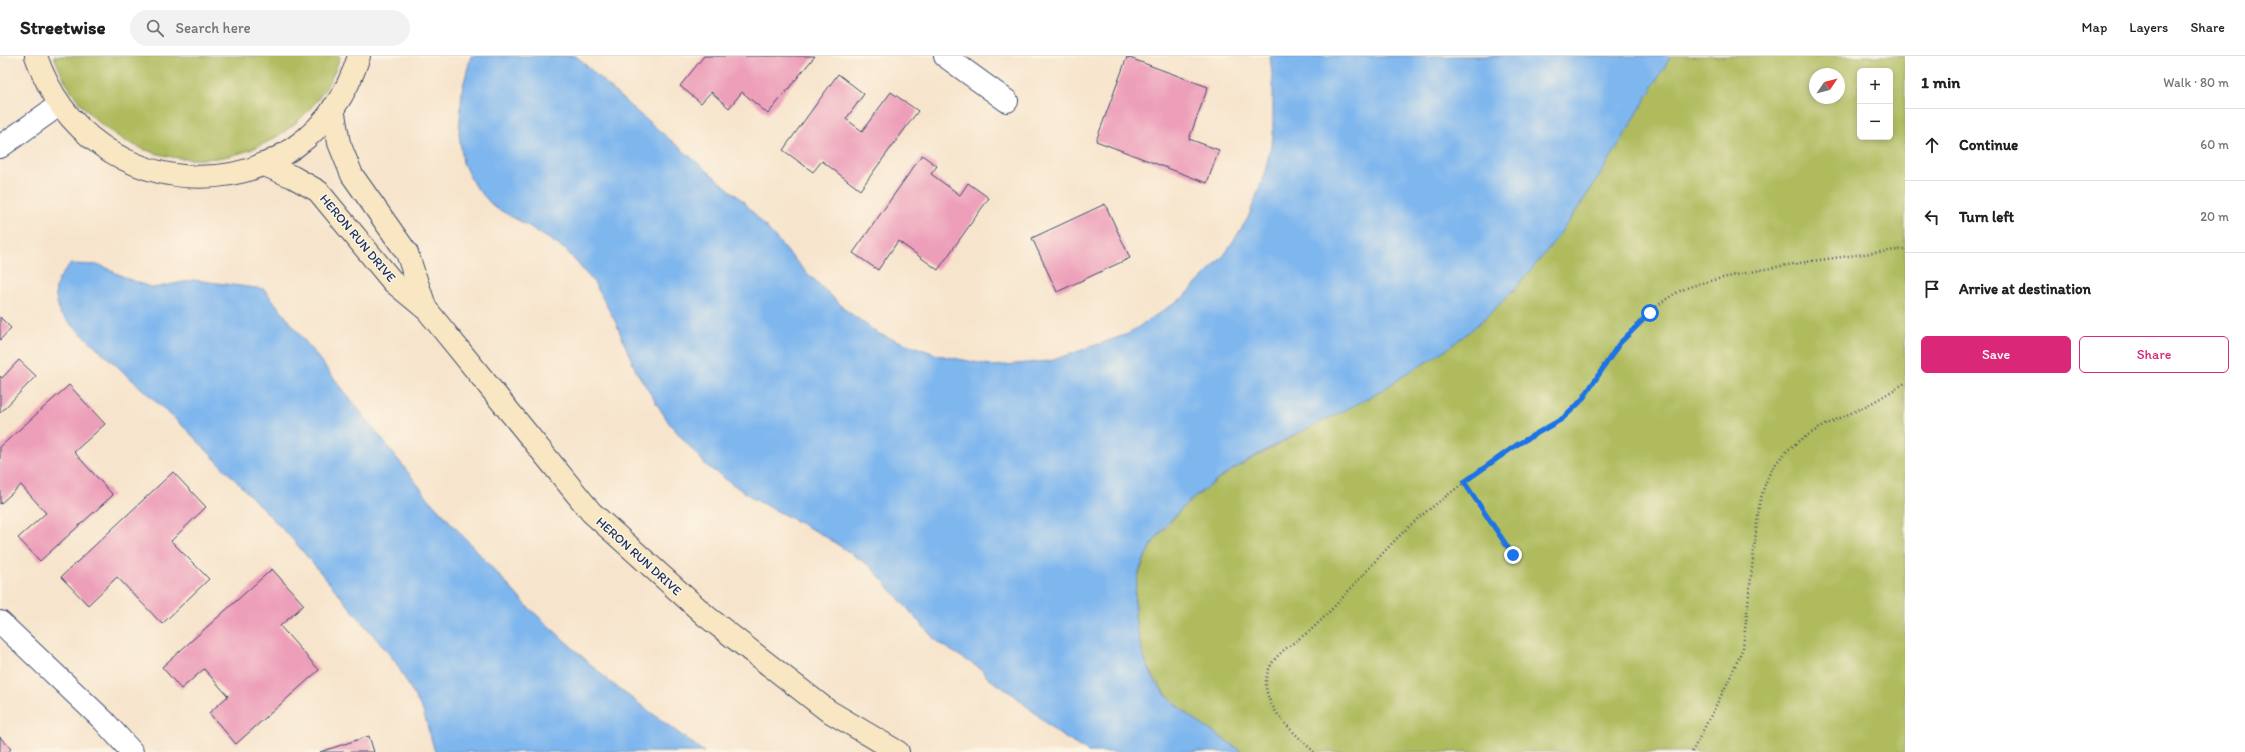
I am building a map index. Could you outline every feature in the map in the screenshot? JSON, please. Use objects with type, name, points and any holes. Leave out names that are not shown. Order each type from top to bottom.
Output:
[{"type":"street","points":[[36,56],[43,78],[59,105],[77,127],[99,145],[123,160],[150,170],[178,176],[207,177],[235,174],[262,164],[302,142],[319,126],[333,108],[348,84],[359,56]]},
{"type":"street","points":[[945,56],[1007,101]]},
{"type":"street","points":[[0,147],[59,105]]},
{"type":"street","name":"HERON RUN DRIVE","points":[[333,108],[339,144],[352,175],[407,253],[426,310]]},
{"type":"street","name":"HERON RUN DRIVE","points":[[262,164],[293,177],[318,191],[393,282],[426,310],[591,512],[706,616],[828,710],[898,752]]},
{"type":"street","points":[[0,622],[103,720],[132,752]]},
{"type":"path","points":[[1314,752],[1279,716],[1266,692],[1267,674],[1270,666],[1278,656],[1312,628],[1384,551],[1420,517],[1464,482],[1518,444],[1562,419],[1572,410],[1582,400],[1619,344],[1632,330],[1677,292],[1692,287],[1760,270],[1852,255],[1905,249]]},
{"type":"path","points":[[1692,752],[1715,708],[1743,648],[1759,506],[1764,486],[1772,471],[1797,442],[1809,434],[1870,404],[1905,383]]},
{"type":"path","points":[[1464,482],[1513,555]]},
{"type":"green space","points":[[54,56],[340,56],[330,81],[314,104],[302,117],[270,141],[234,155],[198,159],[162,155],[127,142],[97,121],[72,92]]},
{"type":"green space","points":[[1671,56],[1905,56],[1905,752],[1242,752],[1199,724],[1164,692],[1143,659],[1135,619],[1135,585],[1149,547],[1185,505],[1228,472],[1292,437],[1515,290],[1571,219]]},
{"type":"water","points":[[471,56],[576,56],[630,106],[743,201],[803,269],[847,311],[879,334],[938,355],[994,366],[1050,361],[1128,334],[1185,296],[1225,254],[1248,218],[1264,176],[1273,137],[1273,83],[1270,56],[1671,56],[1601,174],[1575,212],[1548,249],[1519,284],[1486,317],[1446,350],[1375,394],[1289,438],[1248,461],[1209,486],[1175,515],[1150,549],[1136,586],[1137,629],[1143,654],[1149,670],[1157,685],[1171,701],[1242,752],[1088,752],[1059,734],[1014,695],[988,678],[981,669],[937,642],[870,566],[823,535],[754,499],[707,466],[669,423],[636,371],[616,323],[595,284],[566,250],[527,225],[494,207],[474,185],[463,163],[459,134],[462,90]]},
{"type":"water","points":[[70,264],[100,265],[128,279],[153,288],[194,280],[264,289],[429,499],[528,607],[610,682],[704,752],[435,752],[423,711],[395,661],[294,541],[186,429],[60,314],[56,298],[56,287],[60,277]]},
{"type":"building","points":[[704,56],[815,56],[768,114],[742,92],[729,108],[711,92],[701,103],[680,86]]},
{"type":"building","points":[[1127,57],[1208,87],[1189,139],[1219,150],[1207,183],[1096,141]]},
{"type":"building","points":[[838,74],[864,94],[846,119],[862,131],[891,92],[918,111],[860,190],[822,161],[813,172],[783,150]]},
{"type":"building","points":[[922,155],[937,166],[931,174],[960,195],[968,183],[989,198],[938,270],[898,241],[878,270],[853,253]]},
{"type":"building","points":[[1105,204],[1130,258],[1057,292],[1032,238]]},
{"type":"building","points":[[0,317],[11,328],[0,340]]},
{"type":"building","points":[[19,360],[36,376],[0,413],[0,376],[2,378]]},
{"type":"building","points":[[69,385],[105,424],[74,452],[113,495],[40,561],[18,538],[46,513],[21,485],[0,504],[0,447]]},
{"type":"building","points":[[173,472],[206,507],[171,541],[209,579],[162,624],[117,577],[88,605],[61,577]]},
{"type":"building","points":[[272,569],[304,605],[280,626],[319,670],[236,744],[209,713],[228,696],[204,669],[181,689],[162,667]]},
{"type":"building","points":[[369,736],[374,752],[320,752]]},
{"type":"building","points":[[0,737],[11,749],[8,752],[0,752]]},
{"type":"route","points":[[1513,555],[1464,482],[1518,444],[1562,419],[1572,410],[1582,400],[1619,344],[1650,313]]}]
